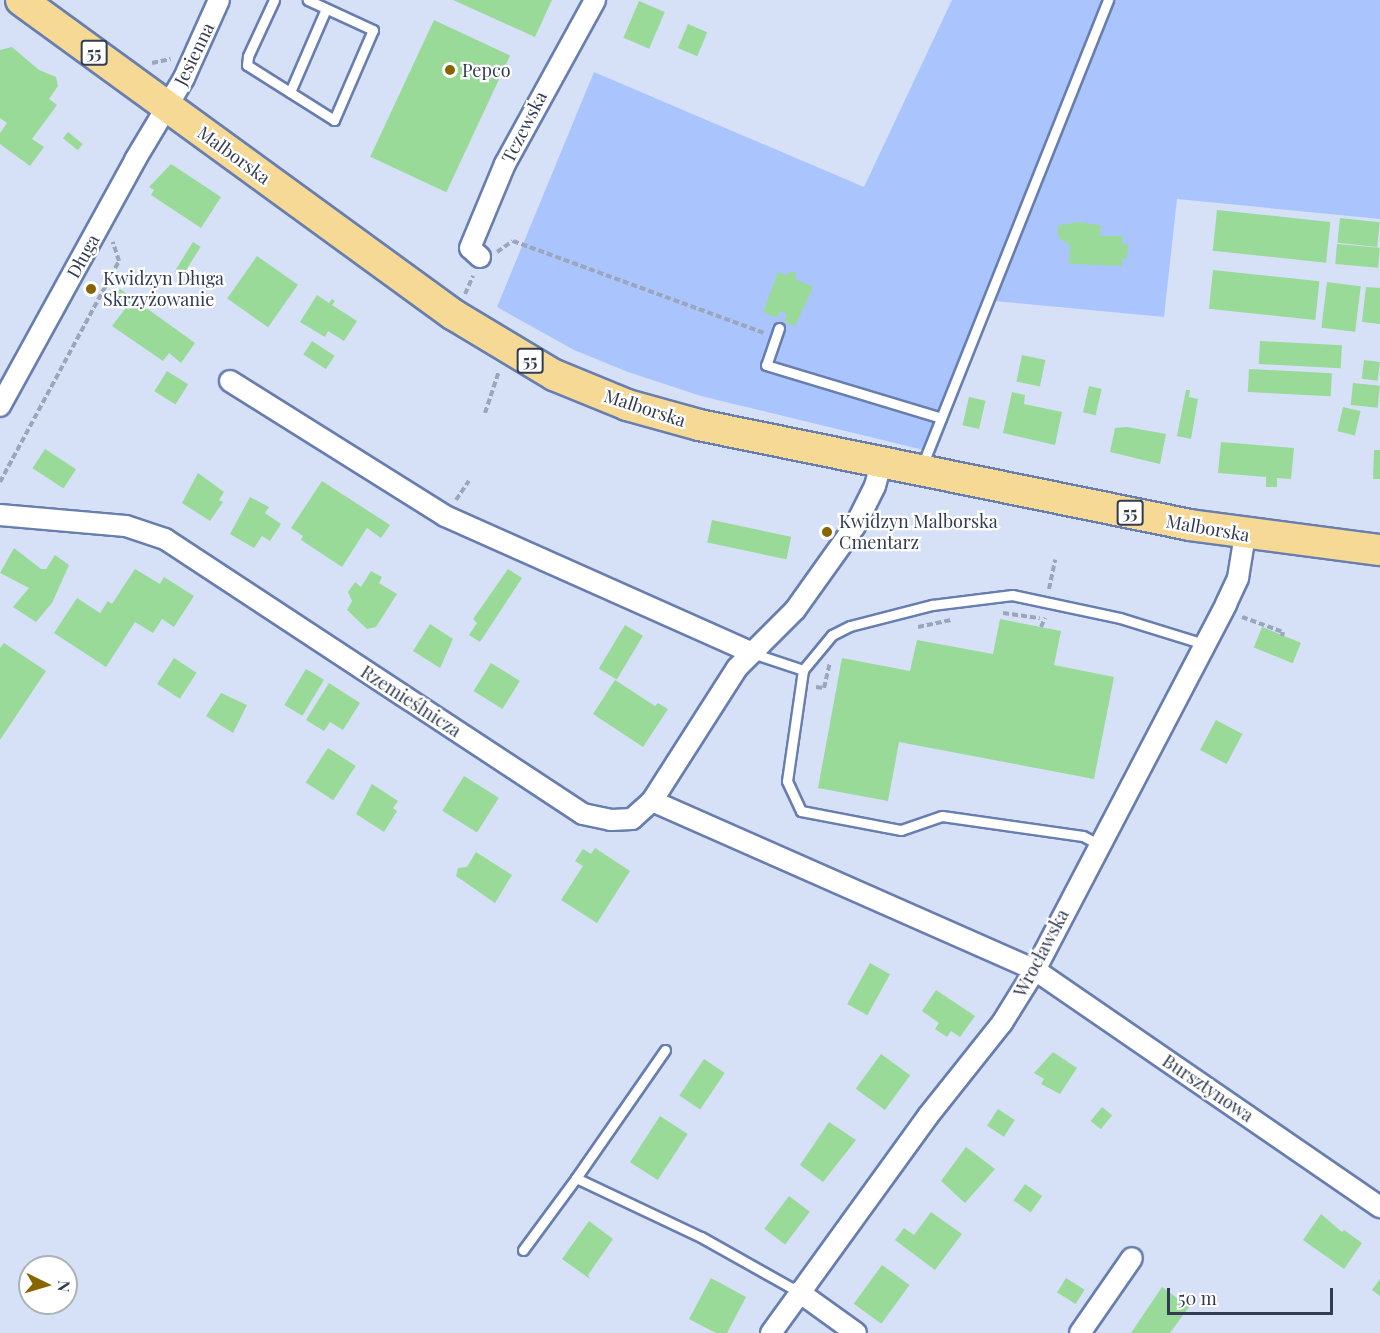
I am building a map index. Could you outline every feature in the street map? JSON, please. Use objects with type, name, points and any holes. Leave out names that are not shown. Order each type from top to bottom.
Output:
[{"type":"main road","name":"Malborska","points":[[21,0],[454,315],[554,375],[627,405],[699,425],[1245,535],[1380,550]]},
{"type":"street","name":"Jesienna","points":[[167,106],[193,61],[219,0]]},
{"type":"street","name":"Tczewska","points":[[480,257],[470,248],[505,164],[555,67],[595,0]]},
{"type":"street","name":"Długa","points":[[0,406],[167,106]]},
{"type":"street","points":[[230,381],[445,516],[751,652]]},
{"type":"street","name":"Rzemieślnicza","points":[[0,515],[126,526],[165,539],[583,814],[611,820],[632,819],[652,801],[737,668],[795,610],[855,526],[881,463]]},
{"type":"street","name":"Wrocławska","points":[[771,1333],[928,1116],[1002,1023],[1035,970],[1098,844],[1238,578],[1245,535]]},
{"type":"street","name":"Bursztynowa","points":[[652,801],[1035,970],[1380,1207]]},
{"type":"street","points":[[1080,1333],[1132,1258]]},
{"type":"street","points":[[799,1292],[856,1333]]},
{"type":"lane","points":[[273,0],[248,56],[248,65],[334,120],[373,30],[308,0]]},
{"type":"lane","points":[[920,471],[1108,0]]},
{"type":"lane","points":[[290,92],[326,9]]},
{"type":"lane","points":[[778,333],[766,365],[941,418]]},
{"type":"lane","points":[[1098,844],[1083,836],[942,816],[901,830],[801,811],[787,781],[803,670],[832,635],[870,619],[1012,595],[1151,626],[1204,644]]},
{"type":"lane","points":[[751,652],[803,670]]},
{"type":"lane","points":[[523,1250],[665,1050]]},
{"type":"lane","points":[[576,1178],[701,1237],[799,1292]]},
{"type":"path","points":[[0,482],[119,261],[111,237]]},
{"type":"path","points":[[519,243],[778,333]]},
{"type":"path","points":[[454,290],[473,303]]},
{"type":"path","points":[[485,413],[500,365],[509,370]]},
{"type":"path","points":[[995,612],[1043,617],[1055,561]]},
{"type":"path","points":[[1239,615],[1283,632],[1282,636]]},
{"type":"path","points":[[909,629],[963,618]]},
{"type":"path","points":[[801,685],[824,688],[833,654]]},
{"type":"shaded area","points":[[952,0],[1380,0],[1380,219],[1177,199],[1164,317],[994,301],[936,453],[701,396],[628,372],[574,350],[497,307],[594,72],[864,187]]},
{"type":"building","points":[[453,0],[552,0],[535,37]]},
{"type":"building","points":[[639,1],[665,12],[649,49],[623,38]]},
{"type":"building","points":[[434,20],[510,55],[446,192],[370,157]]},
{"type":"building","points":[[688,24],[707,32],[697,56],[678,48]]},
{"type":"building","points":[[12,47],[39,70],[56,77],[58,86],[49,99],[57,105],[32,139],[44,147],[30,166],[0,144],[0,133],[7,123],[0,118],[0,50]]},
{"type":"building","points":[[68,132],[83,144],[78,150],[63,138]]},
{"type":"building","points":[[171,164],[221,197],[201,228],[151,195],[154,190],[149,187]]},
{"type":"building","points":[[1217,210],[1330,222],[1326,263],[1213,251]]},
{"type":"building","points":[[1340,218],[1380,222],[1377,247],[1337,243]]},
{"type":"building","points":[[1077,222],[1101,225],[1100,236],[1123,236],[1122,244],[1128,244],[1127,259],[1122,258],[1122,266],[1069,264],[1070,245],[1059,238],[1057,226]]},
{"type":"building","points":[[193,242],[201,247],[182,276],[174,272]]},
{"type":"building","points":[[1337,244],[1380,248],[1378,268],[1335,264]]},
{"type":"building","points":[[257,256],[298,285],[268,327],[227,299]]},
{"type":"building","points":[[1213,270],[1319,281],[1315,320],[1209,309]]},
{"type":"building","points":[[789,271],[797,274],[795,279],[813,287],[795,326],[784,321],[787,314],[780,311],[777,318],[763,312],[778,272],[787,276]]},
{"type":"building","points":[[1327,282],[1361,286],[1355,332],[1321,328]]},
{"type":"building","points":[[1366,287],[1380,288],[1380,324],[1362,322]]},
{"type":"building","points":[[120,289],[195,343],[181,363],[169,353],[163,361],[112,326],[125,309],[112,301]]},
{"type":"building","points":[[317,295],[329,303],[332,299],[335,301],[332,305],[357,321],[344,341],[328,331],[325,337],[300,322]]},
{"type":"building","points":[[312,341],[335,356],[326,369],[303,354]]},
{"type":"building","points":[[1260,341],[1342,345],[1341,368],[1259,364]]},
{"type":"building","points":[[1022,355],[1045,360],[1040,386],[1016,381]]},
{"type":"building","points":[[1364,360],[1380,362],[1378,381],[1362,379]]},
{"type":"building","points":[[1249,369],[1332,373],[1331,396],[1248,392]]},
{"type":"building","points":[[167,371],[188,384],[175,405],[154,391]]},
{"type":"building","points":[[1353,383],[1380,386],[1378,408],[1351,405]]},
{"type":"building","points":[[1089,386],[1102,389],[1096,415],[1083,412]]},
{"type":"building","points":[[1186,390],[1190,390],[1189,397],[1198,399],[1191,439],[1177,436]]},
{"type":"building","points":[[1012,392],[1025,395],[1024,404],[1062,412],[1055,445],[1003,433]]},
{"type":"building","points":[[969,397],[986,401],[979,429],[962,425]]},
{"type":"building","points":[[1343,407],[1361,411],[1355,435],[1337,431]]},
{"type":"building","points":[[1127,427],[1166,434],[1160,464],[1110,452],[1115,428]]},
{"type":"building","points":[[1221,442],[1294,448],[1291,479],[1277,478],[1277,487],[1266,487],[1266,477],[1218,473]]},
{"type":"building","points":[[45,449],[76,469],[64,488],[32,468]]},
{"type":"building","points":[[1374,450],[1380,450],[1380,479],[1373,479]]},
{"type":"building","points":[[198,473],[224,492],[219,500],[223,502],[210,521],[182,503]]},
{"type":"building","points":[[322,481],[390,525],[381,538],[367,528],[342,567],[301,540],[303,536],[291,528]]},
{"type":"building","points":[[250,497],[269,507],[265,513],[281,524],[270,541],[262,536],[254,548],[230,534]]},
{"type":"building","points":[[712,520],[791,537],[786,559],[707,542]]},
{"type":"building","points":[[14,548],[41,569],[46,569],[55,555],[69,565],[52,603],[36,622],[13,607],[29,588],[0,573]]},
{"type":"building","points":[[135,569],[160,584],[164,577],[194,596],[174,627],[162,619],[153,633],[135,622],[106,667],[54,633],[77,598],[100,613],[108,601],[112,604]]},
{"type":"building","points":[[508,569],[522,578],[480,642],[469,635],[477,623],[473,619]]},
{"type":"building","points":[[371,571],[382,577],[379,583],[397,594],[376,627],[367,629],[347,610],[352,601],[348,592],[355,582],[361,587]]},
{"type":"building","points":[[1000,619],[1061,631],[1054,665],[1114,677],[1094,779],[899,742],[888,801],[818,788],[842,658],[910,671],[917,640],[993,654]]},
{"type":"building","points":[[430,624],[453,639],[440,668],[413,651]]},
{"type":"building","points":[[625,625],[643,636],[617,680],[599,669]]},
{"type":"building","points":[[1262,627],[1301,643],[1293,663],[1254,647]]},
{"type":"building","points":[[4,643],[46,671],[0,740],[0,648]]},
{"type":"building","points":[[174,658],[197,673],[180,699],[157,684]]},
{"type":"building","points":[[491,663],[520,681],[502,709],[474,691]]},
{"type":"building","points":[[306,669],[324,680],[302,716],[284,705]]},
{"type":"building","points":[[615,680],[655,706],[658,703],[668,709],[643,747],[593,714]]},
{"type":"building","points":[[329,683],[360,703],[343,730],[330,722],[324,731],[306,720]]},
{"type":"building","points":[[221,693],[247,705],[233,733],[206,716]]},
{"type":"building","points":[[1216,720],[1242,734],[1227,764],[1200,750]]},
{"type":"building","points":[[328,748],[356,766],[333,800],[306,782]]},
{"type":"building","points":[[464,776],[499,798],[477,832],[442,811]]},
{"type":"building","points":[[372,784],[398,801],[393,808],[397,811],[384,832],[356,814]]},
{"type":"building","points":[[595,848],[630,871],[597,923],[561,900],[583,866],[575,861],[583,849],[591,854]]},
{"type":"building","points":[[476,852],[512,875],[495,903],[456,876],[458,868],[467,867]]},
{"type":"building","points":[[870,963],[890,974],[867,1015],[847,1004]]},
{"type":"building","points":[[936,990],[975,1016],[960,1037],[951,1031],[947,1037],[935,1029],[939,1023],[922,1011]]},
{"type":"building","points":[[1053,1052],[1077,1068],[1060,1094],[1041,1084],[1044,1079],[1034,1073]]},
{"type":"building","points":[[881,1054],[910,1075],[885,1110],[856,1089]]},
{"type":"building","points":[[704,1059],[725,1073],[700,1109],[679,1095]]},
{"type":"building","points":[[1102,1107],[1112,1115],[1101,1129],[1091,1121]]},
{"type":"building","points":[[998,1109],[1015,1120],[1004,1137],[987,1126]]},
{"type":"building","points":[[660,1116],[688,1134],[658,1180],[630,1162]]},
{"type":"building","points":[[829,1122],[856,1140],[823,1182],[800,1165]]},
{"type":"building","points":[[966,1147],[995,1169],[965,1203],[941,1181]]},
{"type":"building","points":[[1025,1184],[1042,1196],[1031,1212],[1014,1200]]},
{"type":"building","points":[[789,1196],[810,1212],[785,1244],[764,1229]]},
{"type":"building","points":[[931,1212],[962,1234],[935,1270],[895,1240],[904,1228],[914,1235]]},
{"type":"building","points":[[1321,1214],[1342,1232],[1344,1230],[1362,1243],[1344,1269],[1303,1240]]},
{"type":"building","points":[[589,1221],[613,1239],[588,1275],[590,1279],[562,1259]]},
{"type":"building","points":[[882,1265],[910,1285],[881,1324],[854,1304]]},
{"type":"building","points":[[711,1278],[746,1297],[727,1333],[716,1333],[689,1319]]},
{"type":"building","points":[[1066,1278],[1085,1290],[1076,1304],[1057,1292]]},
{"type":"building","points":[[1380,1279],[1380,1296],[1372,1290]]},
{"type":"building","points":[[1162,1287],[1189,1307],[1170,1333],[1131,1333]]},
{"type":"place","name":"Pepco","points":[[450,70]]},
{"type":"place","name":"Kwidzyn Długa Skrzyżowanie","points":[[91,289]]},
{"type":"place","name":"Kwidzyn Malborska Cmentarz","points":[[827,532]]}]
